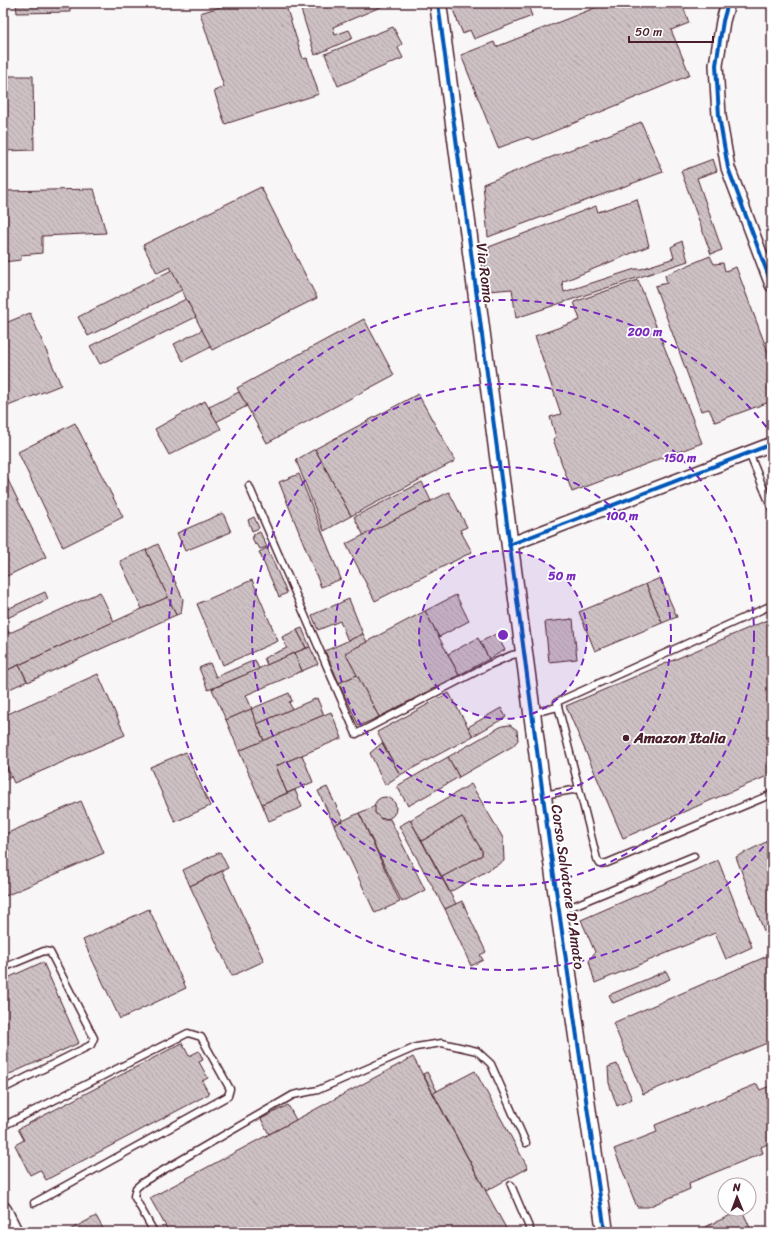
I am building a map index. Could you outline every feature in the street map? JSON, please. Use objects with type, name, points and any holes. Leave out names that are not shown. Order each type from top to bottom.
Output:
[{"type":"street","name":"Via Roma","points":[[438,3],[510,546]]},
{"type":"street","points":[[728,3],[723,21],[716,65],[719,116],[728,168],[772,285]]},
{"type":"street","points":[[510,546],[772,444]]},
{"type":"street","name":"Corso Salvatore D'Amato","points":[[510,546],[559,911],[605,1232]]},
{"type":"street","points":[[3,1210],[14,1232]]},
{"type":"lane","points":[[748,453],[772,509]]},
{"type":"lane","points":[[248,486],[356,734],[489,664],[512,655],[524,653]]},
{"type":"lane","points":[[772,605],[556,702],[597,859],[600,864],[607,863],[772,794]]},
{"type":"lane","points":[[532,713],[558,707]]},
{"type":"lane","points":[[543,795],[579,789]]},
{"type":"lane","points":[[559,911],[694,856]]},
{"type":"lane","points":[[3,968],[44,951],[50,952],[94,1038],[91,1045],[3,1089]]},
{"type":"lane","points":[[3,1126],[188,1033],[201,1037],[230,1089],[228,1096],[34,1202]]},
{"type":"lane","points":[[154,1232],[134,1196],[136,1188],[142,1182],[293,1095],[318,1090],[416,1047],[442,1043],[477,1051],[491,1064],[526,1143]]},
{"type":"lane","points":[[511,1186],[531,1232]]},
{"type":"building","points":[[16,3],[70,3],[70,12],[17,13]]},
{"type":"building","points":[[233,3],[285,3],[303,59],[307,58],[319,94],[225,124],[214,91],[224,87],[200,13]]},
{"type":"building","points":[[299,3],[390,3],[333,27],[335,35],[349,30],[353,38],[315,55]]},
{"type":"building","points":[[450,3],[527,3],[532,16],[474,39],[470,30],[463,34]]},
{"type":"building","points":[[607,3],[682,3],[689,23],[671,30],[690,75],[533,140],[528,137],[498,148],[461,55],[494,42],[496,47]]},
{"type":"building","points":[[393,27],[402,44],[398,48],[403,58],[338,86],[325,54]]},
{"type":"building","points":[[3,76],[33,76],[34,150],[3,151]]},
{"type":"building","points":[[641,122],[663,172],[488,237],[483,184]]},
{"type":"building","points":[[713,159],[717,171],[697,178],[722,250],[711,254],[681,171]]},
{"type":"building","points":[[261,187],[317,298],[212,350],[170,267],[157,273],[143,245]]},
{"type":"building","points":[[94,189],[106,233],[42,236],[42,253],[21,255],[21,260],[3,262],[3,191]]},
{"type":"building","points":[[637,199],[649,246],[562,282],[564,292],[674,258],[671,247],[682,241],[688,261],[516,318],[512,289],[488,291],[484,254],[489,253],[489,247],[596,206],[598,212]]},
{"type":"building","points":[[710,256],[714,264],[723,263],[725,271],[736,267],[772,363],[772,387],[768,388],[772,401],[715,422],[709,409],[701,411],[655,286],[667,283],[665,275]]},
{"type":"building","points":[[172,270],[182,290],[88,336],[78,317]]},
{"type":"building","points":[[638,280],[702,443],[572,492],[553,439],[556,437],[550,417],[561,414],[535,336],[580,320],[574,302]]},
{"type":"building","points":[[186,299],[196,317],[100,364],[90,346]]},
{"type":"building","points":[[30,313],[61,385],[3,408],[3,324]]},
{"type":"building","points":[[364,319],[394,375],[267,443],[237,388]]},
{"type":"building","points":[[202,330],[211,347],[183,361],[174,344]]},
{"type":"building","points":[[239,392],[247,406],[216,422],[209,407]]},
{"type":"building","points":[[418,394],[455,461],[351,516],[315,449]]},
{"type":"building","points":[[205,401],[221,429],[169,455],[155,429]]},
{"type":"building","points":[[75,423],[123,517],[63,547],[18,452]]},
{"type":"building","points":[[315,449],[351,516],[324,531],[296,460]]},
{"type":"building","points":[[3,470],[46,557],[3,578]]},
{"type":"building","points":[[299,474],[341,579],[321,587],[279,482]]},
{"type":"building","points":[[422,482],[431,501],[364,536],[354,517]]},
{"type":"building","points":[[449,492],[467,527],[460,530],[472,552],[375,601],[346,544]]},
{"type":"building","points":[[223,513],[231,532],[185,551],[177,533]]},
{"type":"building","points":[[254,517],[259,528],[252,531],[248,520]]},
{"type":"building","points":[[260,532],[267,547],[260,549],[257,544],[255,545],[252,537]]},
{"type":"building","points":[[158,544],[183,599],[181,613],[176,615],[146,550]]},
{"type":"building","points":[[267,548],[287,593],[279,597],[259,552]]},
{"type":"building","points":[[146,550],[168,597],[142,609],[120,561]]},
{"type":"building","points":[[660,578],[677,617],[662,623],[646,584]]},
{"type":"building","points":[[252,580],[278,641],[223,665],[197,604]]},
{"type":"building","points":[[646,584],[662,623],[595,651],[579,612]]},
{"type":"building","points":[[45,592],[48,599],[3,620],[3,611]]},
{"type":"building","points":[[100,592],[114,622],[3,672],[3,636]]},
{"type":"building","points":[[456,595],[469,621],[439,637],[425,611]]},
{"type":"building","points":[[168,597],[176,615],[28,682],[19,665]]},
{"type":"building","points":[[349,599],[363,634],[348,641],[340,621],[318,630],[312,615]]},
{"type":"building","points":[[425,611],[459,675],[379,717],[345,653]]},
{"type":"building","points":[[772,618],[772,774],[623,838],[566,706]]},
{"type":"building","points":[[573,619],[577,659],[549,662],[545,622]]},
{"type":"building","points":[[3,620],[9,633],[3,636]]},
{"type":"building","points":[[302,628],[310,647],[306,648],[297,630]]},
{"type":"building","points":[[297,630],[306,648],[267,665],[264,658],[287,648],[282,637]]},
{"type":"building","points":[[363,634],[367,642],[345,653],[357,675],[339,683],[325,651]]},
{"type":"building","points":[[496,634],[505,650],[489,659],[480,642]]},
{"type":"building","points":[[478,638],[489,659],[459,675],[448,654]]},
{"type":"building","points":[[310,647],[318,664],[302,671],[294,653]]},
{"type":"building","points":[[294,653],[302,671],[246,695],[252,709],[226,720],[212,689]]},
{"type":"building","points":[[255,660],[259,669],[208,690],[199,668],[210,663],[216,677]]},
{"type":"building","points":[[19,665],[27,681],[3,692],[3,672]]},
{"type":"building","points":[[98,674],[125,735],[14,783],[3,759],[3,716]]},
{"type":"building","points":[[357,675],[379,717],[359,726],[339,683]]},
{"type":"building","points":[[289,693],[292,701],[289,702],[292,709],[257,724],[251,709]]},
{"type":"building","points":[[449,693],[473,736],[400,775],[377,732]]},
{"type":"building","points":[[317,698],[324,715],[264,741],[257,724]]},
{"type":"building","points":[[501,708],[506,717],[473,736],[468,727]]},
{"type":"building","points":[[251,709],[264,741],[239,751],[226,720]]},
{"type":"building","points":[[331,712],[342,738],[276,766],[287,793],[262,804],[239,751]]},
{"type":"building","points":[[510,725],[517,730],[518,740],[513,746],[459,777],[448,757],[502,726]]},
{"type":"building","points":[[382,743],[400,775],[385,785],[370,753]]},
{"type":"building","points":[[186,752],[210,806],[175,822],[150,767]]},
{"type":"building","points":[[302,755],[313,782],[287,793],[276,766]]},
{"type":"building","points":[[448,757],[459,777],[408,806],[397,786]]},
{"type":"building","points":[[3,759],[11,777],[3,781]]},
{"type":"building","points":[[471,784],[503,838],[504,861],[450,892],[442,877],[482,855],[482,851],[462,817],[422,841],[410,820]]},
{"type":"building","points":[[327,787],[343,820],[334,825],[318,791]]},
{"type":"building","points":[[295,790],[302,807],[269,821],[262,804]]},
{"type":"building","points":[[385,797],[393,800],[396,808],[393,816],[385,819],[377,816],[374,808],[377,800]]},
{"type":"building","points":[[81,801],[104,853],[3,897],[3,835]]},
{"type":"building","points":[[375,806],[375,813],[381,819],[390,819],[425,890],[402,902],[359,813]]},
{"type":"building","points":[[359,813],[400,902],[375,913],[334,825]]},
{"type":"building","points":[[462,817],[482,851],[482,855],[442,877],[422,841]]},
{"type":"building","points":[[410,820],[456,904],[445,909],[399,826]]},
{"type":"building","points":[[768,841],[772,853],[772,952],[736,857]]},
{"type":"building","points":[[220,852],[228,868],[190,886],[183,870]]},
{"type":"building","points":[[718,860],[752,947],[726,959],[715,933],[595,983],[589,961],[595,952],[581,920]]},
{"type":"building","points":[[222,871],[264,961],[232,976],[190,886]]},
{"type":"building","points":[[462,901],[486,952],[480,955],[483,960],[471,966],[445,909]]},
{"type":"building","points":[[149,909],[186,988],[120,1019],[83,940]]},
{"type":"building","points":[[772,954],[772,1041],[643,1094],[613,1023]]},
{"type":"building","points":[[43,962],[79,1043],[3,1077],[3,980]]},
{"type":"building","points":[[666,971],[670,979],[613,1003],[609,995]]},
{"type":"building","points":[[182,1043],[189,1056],[199,1051],[203,1060],[199,1062],[208,1078],[202,1081],[209,1094],[46,1180],[40,1170],[30,1175],[15,1145],[24,1140],[18,1129]]},
{"type":"building","points":[[413,1057],[508,1232],[169,1232],[150,1198]]},
{"type":"building","points":[[617,1064],[632,1099],[617,1106],[609,1083],[608,1067]]},
{"type":"building","points":[[475,1071],[528,1168],[486,1191],[433,1093]]},
{"type":"building","points":[[427,1072],[437,1091],[433,1093],[423,1074]]},
{"type":"building","points":[[757,1084],[760,1090],[772,1085],[772,1142],[761,1147],[763,1153],[689,1183],[690,1189],[648,1207],[637,1207],[614,1149],[657,1132],[655,1125]]},
{"type":"building","points":[[288,1105],[296,1120],[269,1134],[261,1119]]},
{"type":"building","points":[[96,1216],[105,1232],[66,1232]]},
{"type":"building","points":[[727,1217],[745,1217],[752,1232],[694,1232]]},
{"type":"cycle path","points":[[438,3],[549,841],[605,1232]]},
{"type":"cycle path","points":[[728,3],[723,21],[716,65],[719,116],[728,168],[772,285]]},
{"type":"cycle path","points":[[509,545],[772,444]]},
{"type":"place","name":"Amazon Italia","points":[[626,738]]}]
